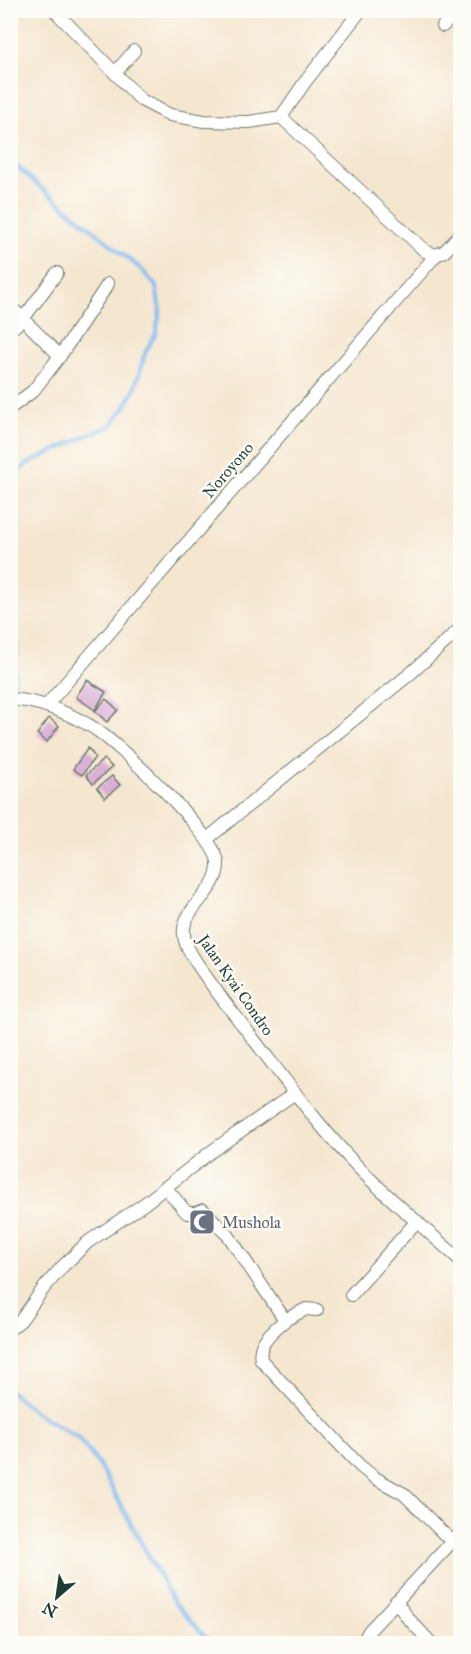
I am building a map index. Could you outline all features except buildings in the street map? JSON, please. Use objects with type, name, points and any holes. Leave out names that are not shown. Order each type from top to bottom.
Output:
[{"type":"street","points":[[54,10],[141,100],[170,116],[204,121],[249,122],[281,117],[361,10]]},
{"type":"street","points":[[443,26],[459,11]]},
{"type":"street","points":[[115,73],[134,51]]},
{"type":"street","points":[[281,117],[425,251],[436,255]]},
{"type":"street","name":"Noroyono","points":[[46,706],[436,255],[445,251],[460,234]]},
{"type":"street","points":[[10,330],[23,319],[57,273]]},
{"type":"street","points":[[10,408],[33,391],[60,356],[108,284]]},
{"type":"street","points":[[10,306],[60,356]]},
{"type":"street","points":[[207,839],[411,673],[460,629]]},
{"type":"street","name":"Jalan Kyai Condro","points":[[10,699],[24,700],[64,712],[89,724],[116,743],[136,761],[207,839],[218,860],[218,872],[210,888],[185,922],[184,938],[189,951],[221,998],[295,1093],[354,1163],[460,1260]]},
{"type":"street","points":[[10,1329],[21,1320],[62,1267],[88,1242],[144,1204],[212,1151],[295,1093]]},
{"type":"street","points":[[165,1187],[187,1213],[206,1211],[217,1227],[228,1235],[285,1320]]},
{"type":"street","points":[[351,1295],[417,1221]]},
{"type":"street","points":[[317,1310],[306,1309],[285,1320],[263,1343],[260,1350],[261,1360],[360,1466],[375,1478],[404,1494],[456,1537],[369,1631],[362,1644]]},
{"type":"street","points":[[396,1601],[406,1617],[432,1644]]},
{"type":"waterway","points":[[10,160],[141,269],[156,286],[160,311],[156,333],[145,353],[134,391],[123,410],[109,427],[27,464],[10,480]]},
{"type":"waterway","points":[[10,607],[17,646],[10,721]]},
{"type":"waterway","points":[[10,1391],[35,1412],[78,1438],[98,1463],[174,1603],[212,1644]]},
{"type":"place","name":"Mushola","points":[[202,1222]]}]
